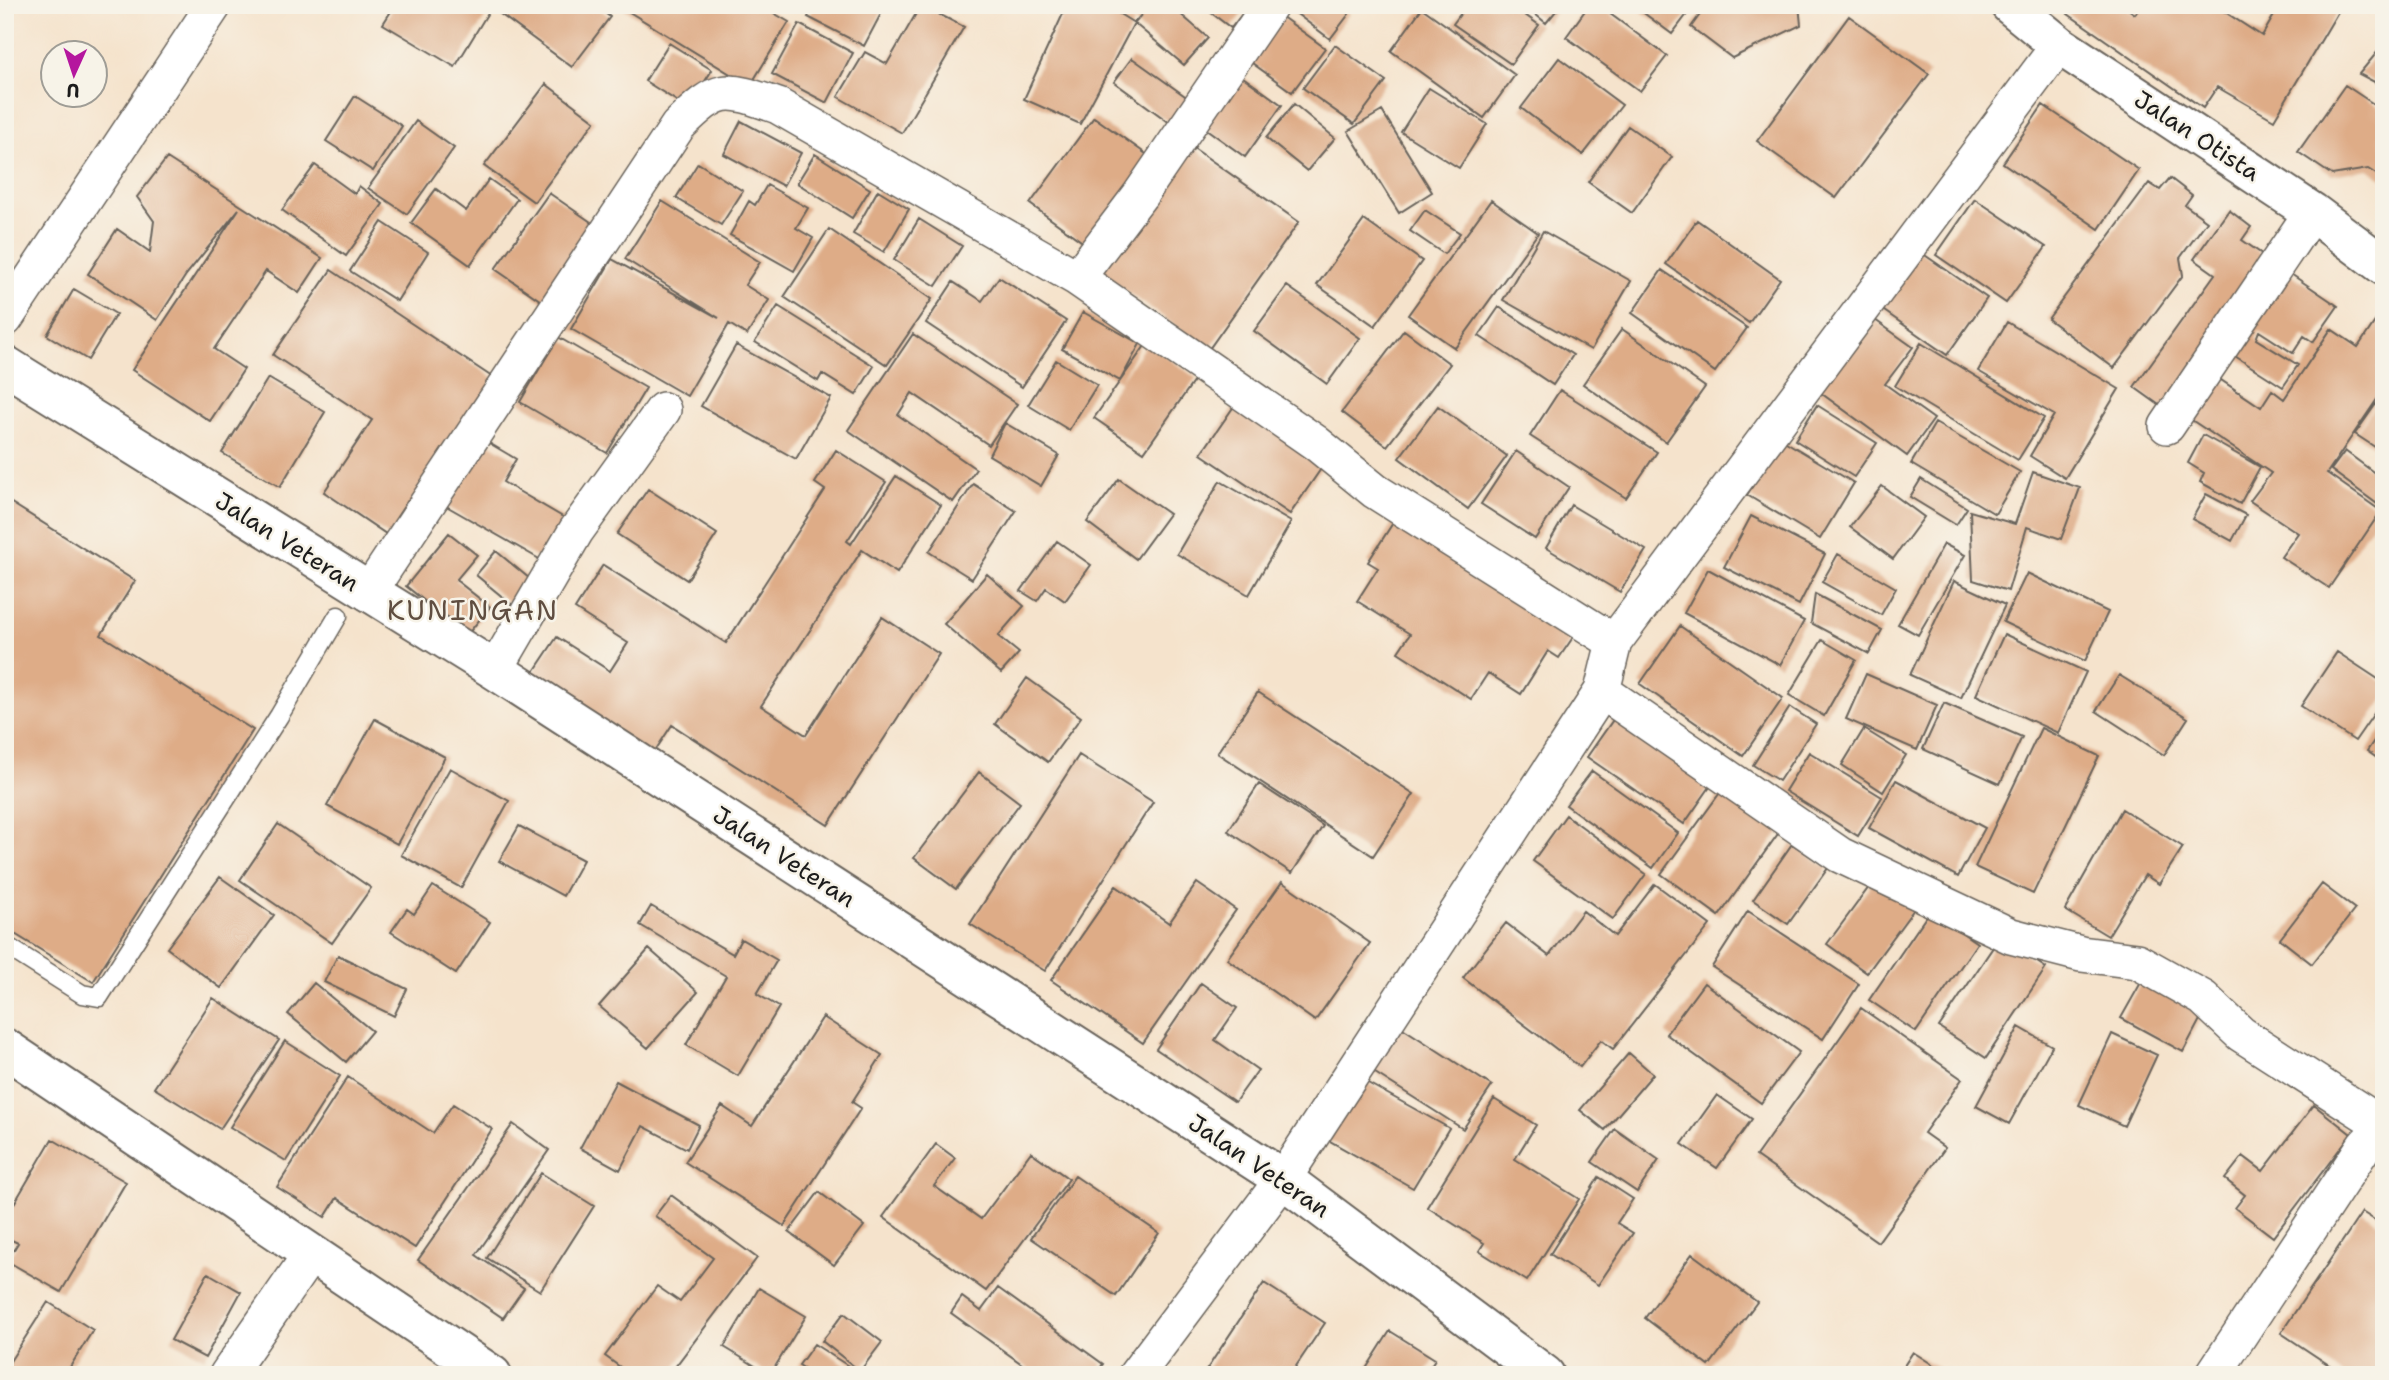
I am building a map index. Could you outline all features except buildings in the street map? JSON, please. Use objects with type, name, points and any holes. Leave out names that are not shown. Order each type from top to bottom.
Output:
[{"type":"main road","name":"Jalan Otista","points":[[2010,5],[2059,45],[2312,212],[2384,266]]},
{"type":"main road","name":"Jalan Veteran","points":[[5,365],[495,670],[1283,1179],[1545,1375]]},
{"type":"main road","points":[[5,1048],[492,1375]]},
{"type":"street","points":[[5,320],[214,5]]},
{"type":"street","points":[[1077,278],[1140,195],[1270,5]]},
{"type":"street","points":[[1136,1375],[1283,1179],[1602,691],[1614,642],[2059,45]]},
{"type":"street","points":[[368,593],[678,126],[706,99],[732,90],[778,106],[1077,278],[1316,443],[1375,491],[1614,642]]},
{"type":"street","points":[[2167,426],[2312,212]]},
{"type":"street","points":[[495,670],[576,531],[663,410]]},
{"type":"street","points":[[1602,691],[1840,855],[2011,936],[2081,954],[2137,961],[2203,998],[2241,1034],[2384,1126],[2365,1145],[2213,1375]]},
{"type":"street","points":[[227,1375],[310,1255]]},
{"type":"lane","points":[[5,945],[52,972],[82,994],[99,997],[272,728],[338,615]]},
{"type":"district","name":"KUNINGAN","points":[[473,610]]}]
